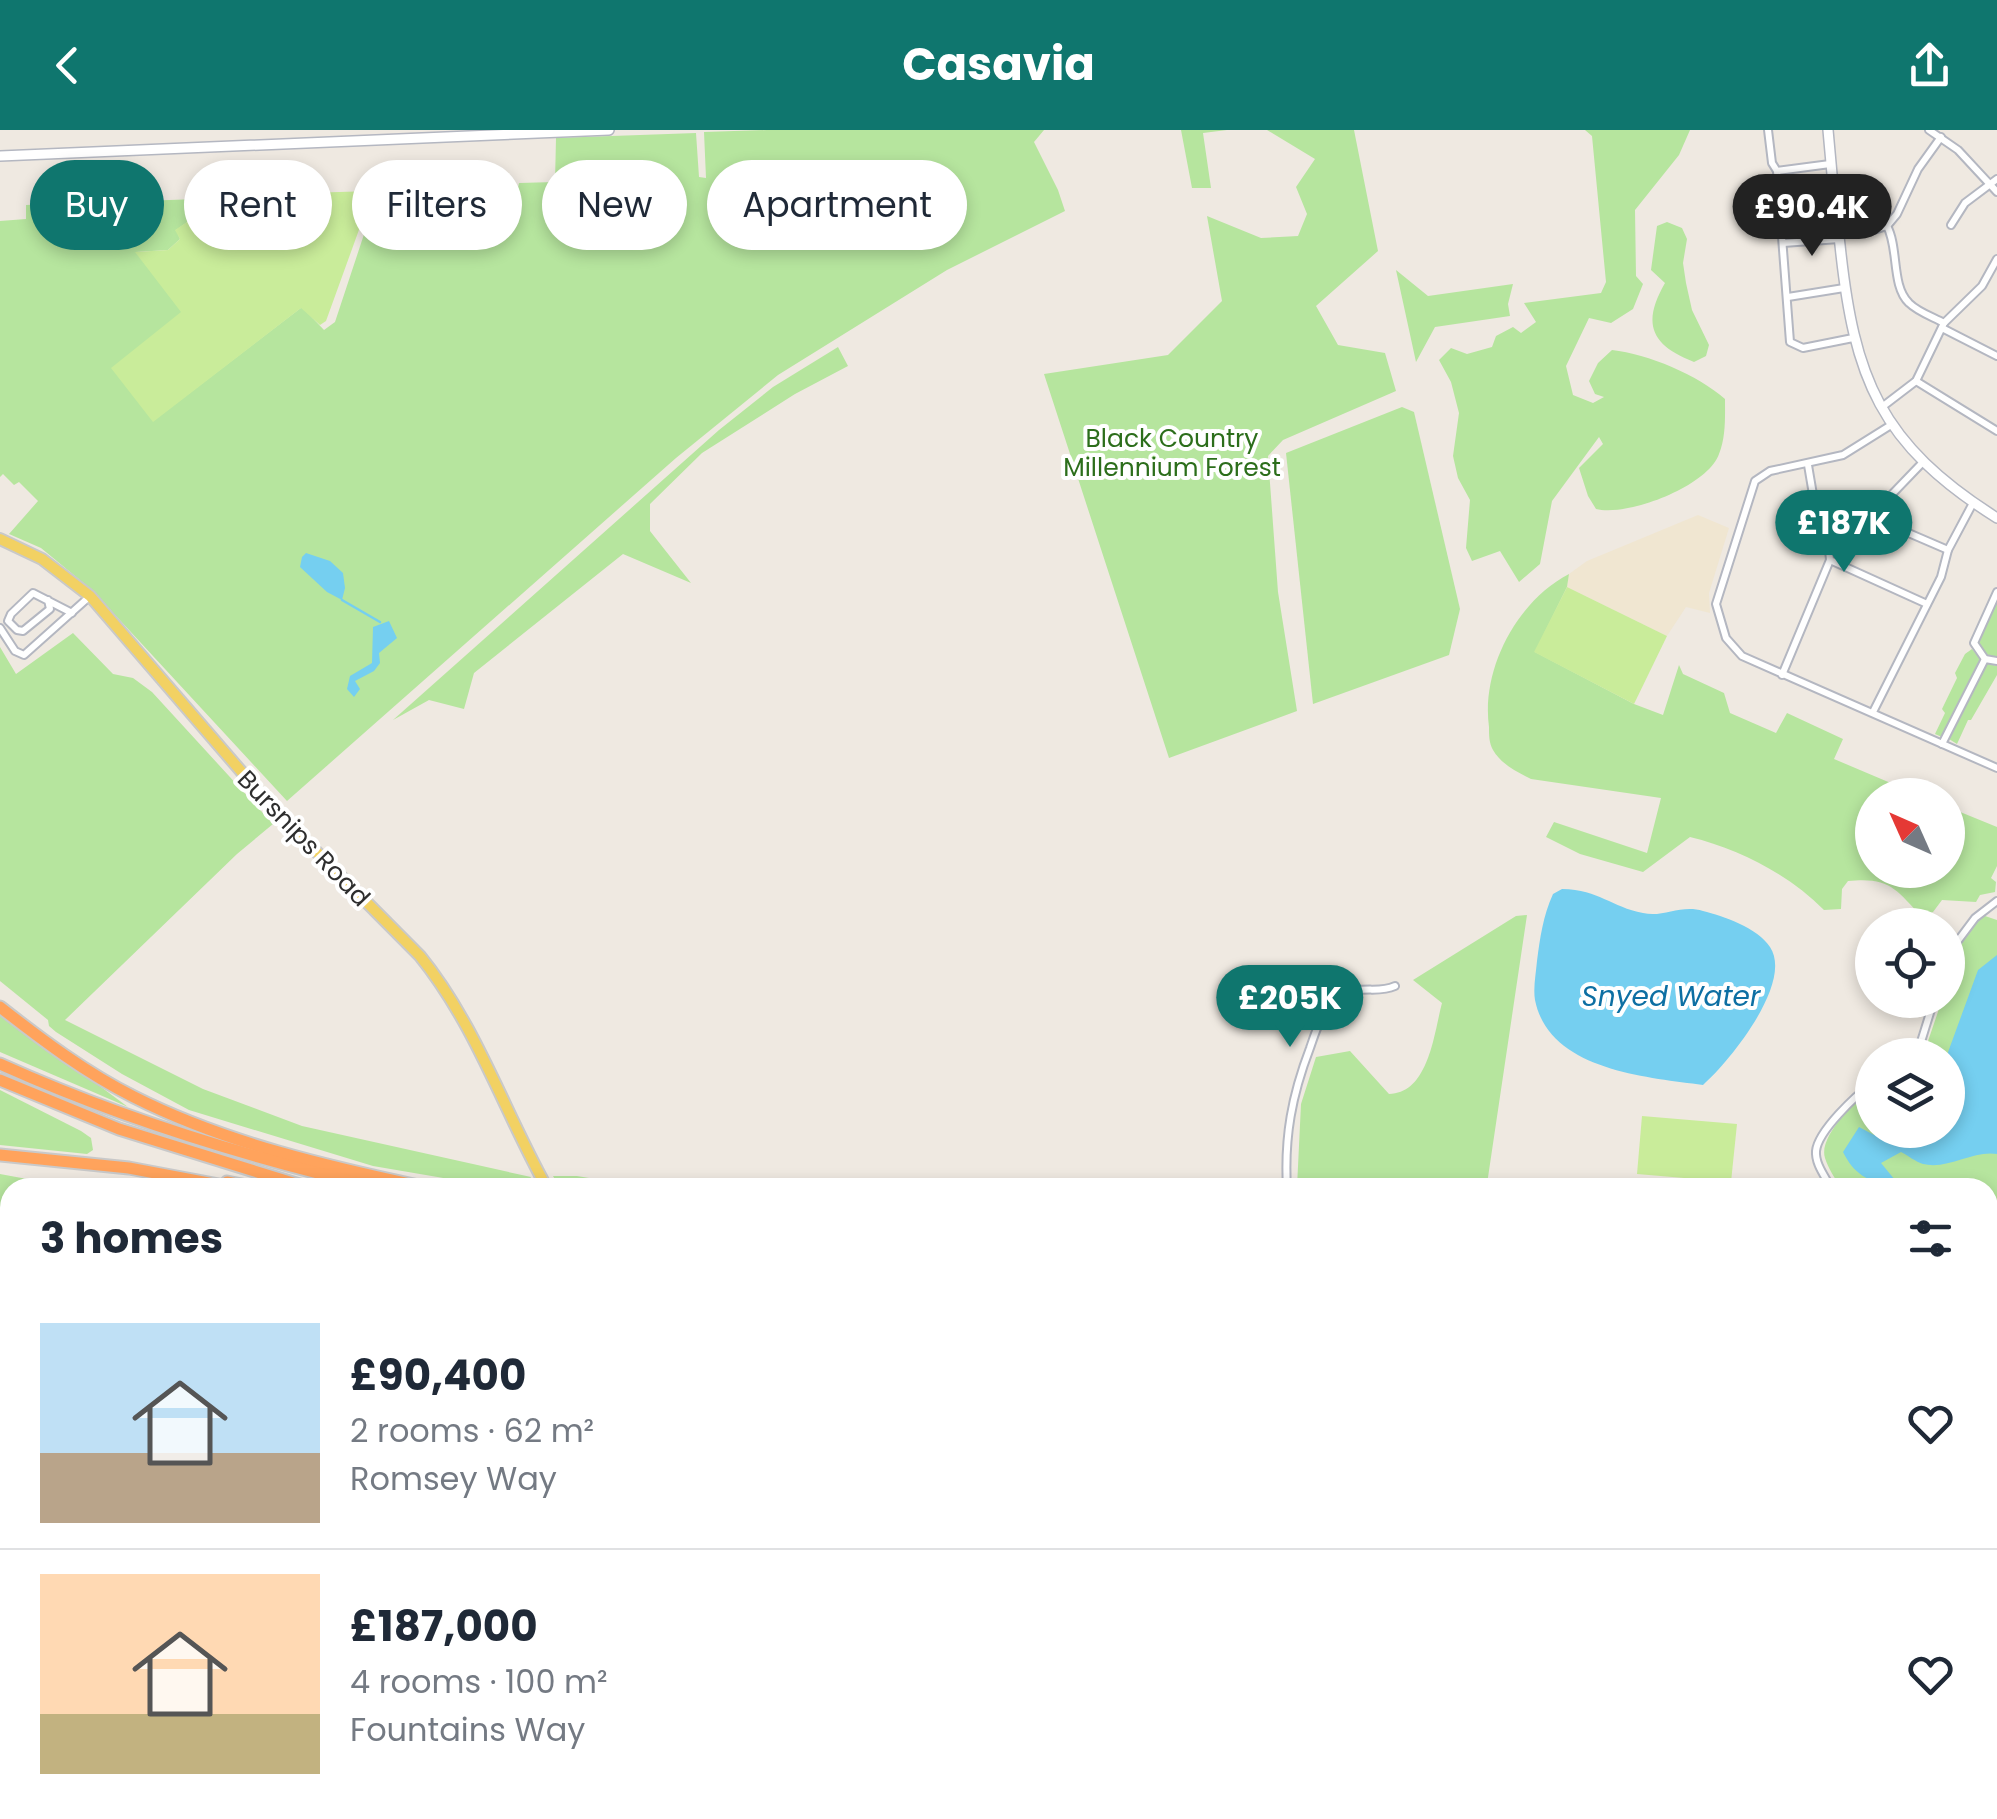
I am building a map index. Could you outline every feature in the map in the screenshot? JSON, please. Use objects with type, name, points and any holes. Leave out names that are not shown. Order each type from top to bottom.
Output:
[{"type":"highway","points":[[0,1007],[81,1066],[155,1107],[250,1142],[389,1178]]},
{"type":"highway","points":[[0,1064],[123,1114],[340,1178]]},
{"type":"highway","points":[[0,1080],[119,1129],[277,1178]]},
{"type":"highway","points":[[155,1107],[162,1115],[269,1154],[285,1164]]},
{"type":"highway","points":[[0,1155],[184,1178]]},
{"type":"main road","points":[[0,156],[326,136],[609,130]]},
{"type":"main road","points":[[1828,130],[1852,338],[1881,408],[1923,462],[1997,518]]},
{"type":"main road","name":"Bursnips Road","points":[[0,540],[42,559],[90,596],[271,806],[426,963],[468,1030],[543,1178]]},
{"type":"street","points":[[1768,130],[1777,171],[1790,342],[1803,348],[1852,338]]},
{"type":"street","points":[[1929,130],[1997,192]]},
{"type":"street","points":[[1783,243],[1887,226],[1897,214],[1918,169],[1941,137]]},
{"type":"street","points":[[1777,171],[1830,164]]},
{"type":"street","points":[[1952,224],[1965,203],[1997,179]]},
{"type":"street","points":[[1887,226],[1902,295],[1915,308],[1997,356]]},
{"type":"street","points":[[1881,408],[1916,381],[1943,325],[1982,286],[1997,259]]},
{"type":"street","points":[[1788,297],[1844,288]]},
{"type":"street","points":[[1916,381],[1997,431]]},
{"type":"street","points":[[1892,425],[1843,455],[1770,471],[1754,482],[1716,604],[1722,630],[1742,656],[1997,768]]},
{"type":"street","points":[[1923,462],[1874,513],[1882,522],[1948,550]]},
{"type":"street","points":[[1782,675],[1830,560],[1817,518],[1808,465]]},
{"type":"street","points":[[1873,712],[1941,578],[1948,550],[1973,503]]},
{"type":"street","points":[[1830,560],[1927,604]]},
{"type":"street","points":[[1997,592],[1974,640],[1985,659],[1997,661]]},
{"type":"street","points":[[48,600],[50,608],[23,631],[8,621],[10,614],[33,593],[48,600],[72,613]]},
{"type":"street","points":[[0,628],[15,651],[24,655],[90,596]]},
{"type":"street","points":[[1942,744],[1985,659]]},
{"type":"street","points":[[1965,932],[1997,901]]},
{"type":"street","points":[[1286,1178],[1285,1150],[1292,1099],[1320,1020],[1336,1000],[1354,990],[1395,986]]},
{"type":"street","points":[[1825,1178],[1817,1163],[1819,1141],[1855,1100]]},
{"type":"shaded area","points":[[1698,515],[1729,528],[1709,593],[1710,613],[1686,607],[1667,636],[1567,587],[1569,574],[1587,561]]},
{"type":"green space","points":[[1044,130],[1034,142],[1065,211],[947,270],[778,375],[676,458],[287,801],[92,590],[41,548],[9,534],[38,501],[19,482],[14,485],[3,474],[0,477],[0,221],[26,219],[26,205],[30,205],[30,250],[164,250],[164,200],[184,199],[184,224],[176,230],[180,239],[168,250],[136,252],[182,312],[153,421],[302,307],[324,330],[335,322],[359,250],[522,250],[522,183],[542,182],[542,250],[687,250],[687,160],[556,160],[556,138],[696,133],[699,177],[706,178],[704,132]]},
{"type":"green space","points":[[1181,130],[1227,130],[1203,133],[1211,188],[1192,188]]},
{"type":"green space","name":"Black Country Millennium Forest","points":[[1267,130],[1354,130],[1378,251],[1316,306],[1338,345],[1385,353],[1396,391],[1283,440],[1268,456],[1278,592],[1297,711],[1169,758],[1044,374],[1168,355],[1222,301],[1207,216],[1261,238],[1298,236],[1307,214],[1296,187],[1315,159]]},
{"type":"green space","points":[[1585,130],[1690,130],[1679,155],[1635,210],[1636,276],[1643,284],[1633,309],[1611,323],[1589,318],[1566,366],[1573,395],[1593,403],[1604,397],[1595,394],[1589,381],[1598,363],[1612,350],[1641,356],[1687,374],[1725,399],[1724,434],[1712,466],[1684,488],[1646,504],[1610,510],[1596,509],[1579,468],[1603,444],[1599,437],[1552,501],[1540,564],[1519,582],[1500,551],[1472,561],[1466,548],[1470,500],[1458,478],[1453,456],[1459,413],[1451,382],[1439,360],[1451,348],[1467,354],[1492,347],[1496,336],[1513,327],[1521,333],[1536,322],[1524,303],[1601,293],[1606,282],[1592,136]]},
{"type":"green space","points":[[332,192],[352,192],[352,249],[326,321],[320,325],[301,308],[153,422],[111,368],[181,312],[135,252],[168,250],[180,239],[175,230],[184,224],[184,250],[332,250]]},
{"type":"green space","points":[[1667,222],[1682,228],[1687,239],[1683,263],[1686,283],[1692,310],[1709,345],[1706,356],[1694,362],[1659,340],[1652,321],[1665,283],[1651,270],[1657,226]]},
{"type":"green space","points":[[1396,270],[1428,296],[1513,284],[1508,304],[1510,316],[1435,327],[1416,362]]},
{"type":"green space","points":[[838,347],[848,366],[795,394],[702,453],[650,504],[650,531],[691,583],[623,554],[474,673],[464,709],[429,700],[393,720],[719,430],[773,387]]},
{"type":"green space","name":"Black Country Millennium Forest","points":[[1402,407],[1414,412],[1460,609],[1449,655],[1313,704],[1286,453]]},
{"type":"green space","points":[[1569,574],[1567,587],[1535,652],[1663,715],[1679,665],[1683,674],[1724,693],[1730,713],[1776,733],[1787,713],[1843,739],[1834,759],[1879,778],[1855,778],[1855,881],[1848,881],[1842,889],[1841,909],[1824,910],[1795,885],[1762,865],[1727,848],[1690,837],[1643,872],[1580,854],[1546,837],[1554,822],[1647,853],[1661,798],[1531,779],[1496,755],[1489,736],[1488,705],[1497,660],[1519,619],[1550,586]]},
{"type":"green space","points":[[1567,587],[1667,636],[1634,704],[1534,652]]},
{"type":"green space","points":[[1997,599],[1997,659],[1983,653],[1977,640]]},
{"type":"green space","points":[[73,633],[113,674],[133,678],[152,692],[273,824],[65,1020],[203,1089],[302,1126],[530,1178],[443,1178],[373,1166],[189,1110],[56,1032],[48,1020],[0,981],[0,647],[16,674]]},
{"type":"green space","points":[[1972,649],[1982,661],[1942,737],[1935,734],[1945,713],[1942,709],[1957,678],[1955,673]]},
{"type":"green space","points":[[1986,663],[1997,666],[1997,675],[1957,744],[1949,739]]},
{"type":"green space","points":[[1965,814],[1997,827],[1997,866],[1991,878],[1996,882],[1995,892],[1980,895],[1976,902],[1942,900],[1936,908],[1914,908],[1891,888],[1965,888]]},
{"type":"green space","points":[[1527,915],[1488,1178],[1297,1178],[1301,1104],[1316,1057],[1350,1051],[1389,1094],[1413,1084],[1428,1059],[1442,1003],[1413,980],[1516,916]]},
{"type":"green space","points":[[1982,915],[1997,920],[1997,1178],[1835,1178],[1824,1149],[1833,1130],[1855,1103],[1855,1148],[1965,1148],[1965,1038],[1929,1038],[1936,1018],[1965,1018],[1965,936]]},
{"type":"green space","points":[[0,1012],[128,1107],[0,1052]]},
{"type":"green space","points":[[0,1090],[81,1131],[91,1138],[93,1150],[87,1154],[0,1145]]},
{"type":"green space","points":[[1642,1116],[1737,1124],[1731,1178],[1637,1174]]},
{"type":"water","points":[[306,553],[330,561],[343,573],[342,600],[300,567]]},
{"type":"water","points":[[389,621],[397,638],[379,653],[380,663],[374,671],[355,681],[360,689],[354,697],[347,689],[350,676],[372,663],[373,627]]},
{"type":"water","name":"Snyed Water","points":[[1562,889],[1586,892],[1643,913],[1695,909],[1711,913],[1749,929],[1770,947],[1775,962],[1766,1001],[1742,1041],[1703,1085],[1602,1066],[1559,1042],[1544,1023],[1534,995],[1538,952],[1553,894]]},
{"type":"water","points":[[1997,955],[1997,1154],[1932,1165],[1901,1152],[1881,1163],[1893,1178],[1862,1175],[1843,1152],[1855,1133],[1855,1148],[1965,1148],[1965,1038],[1953,1038],[1960,1018],[1965,1018],[1965,1006],[1978,970]]},
{"type":"waterway","points":[[342,600],[380,622]]}]
